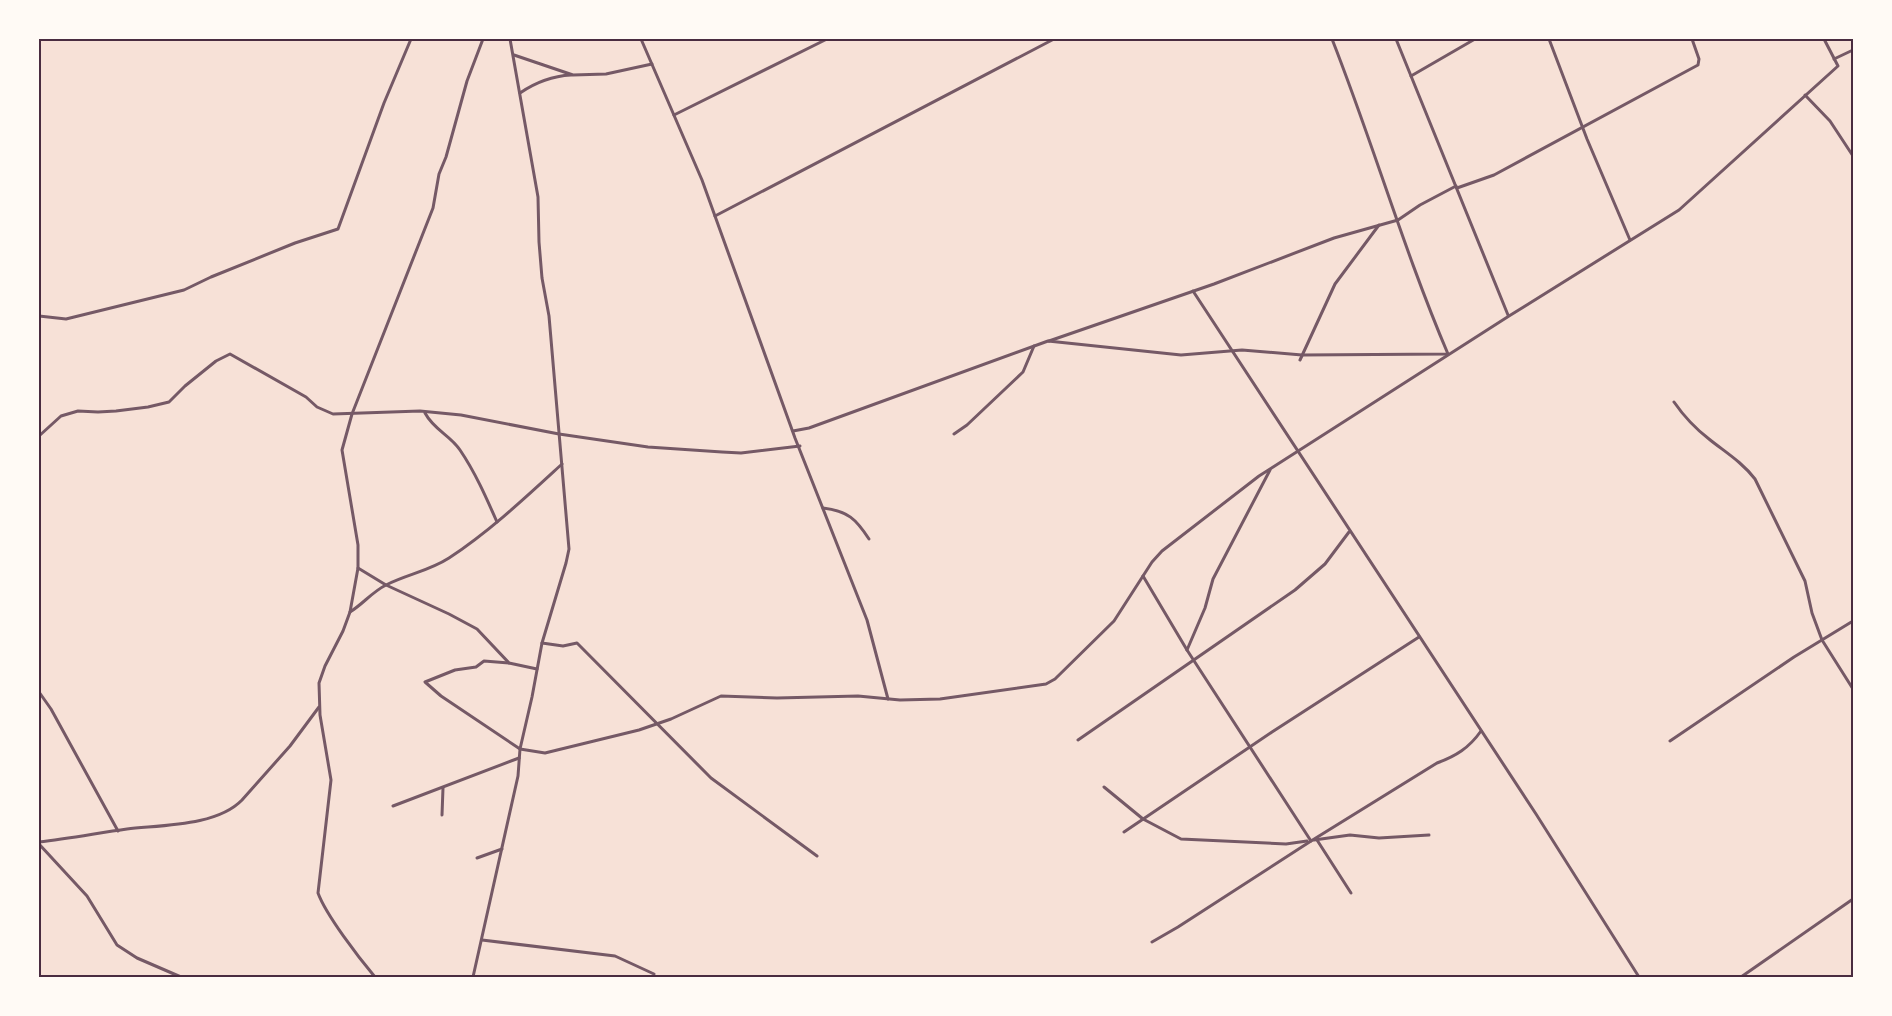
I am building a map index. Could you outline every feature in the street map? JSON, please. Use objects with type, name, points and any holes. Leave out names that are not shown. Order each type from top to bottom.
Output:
[{"type":"street","points":[[39,316],[66,319],[184,290],[295,243],[338,229],[384,104],[411,39]]},
{"type":"street","points":[[375,977],[333,920],[318,893],[331,780],[319,683],[350,612],[358,568],[358,545],[342,450],[352,414],[433,208],[439,174],[446,157],[467,81],[483,39]]},
{"type":"street","points":[[473,977],[518,776],[520,749],[542,643],[569,549],[549,316],[542,278],[538,197],[510,39]]},
{"type":"street","points":[[641,39],[702,180],[793,431],[867,620],[888,699]]},
{"type":"street","points":[[674,114],[827,39]]},
{"type":"street","points":[[715,216],[1054,39]]},
{"type":"street","points":[[1332,39],[1356,99],[1428,308],[1448,354]]},
{"type":"street","points":[[1396,39],[1509,316]]},
{"type":"street","points":[[1411,76],[1475,39]]},
{"type":"street","points":[[1549,39],[1557,64],[1630,240]]},
{"type":"street","points":[[793,431],[809,428],[1193,291],[1334,238],[1398,220],[1420,205],[1456,187],[1494,175],[1698,65],[1699,59],[1692,39]]},
{"type":"street","points":[[537,669],[484,661],[476,667],[455,670],[425,682],[441,696],[520,749],[545,753],[592,743],[658,724],[721,696],[777,698],[858,696],[888,699],[940,699],[1051,682],[1114,621],[1162,551],[1271,468],[1679,210],[1838,66],[1824,39]]},
{"type":"street","points":[[1834,59],[1853,50]]},
{"type":"street","points":[[513,54],[573,75]]},
{"type":"street","points":[[520,93],[558,76],[606,74],[652,64]]},
{"type":"street","points":[[1805,95],[1830,121],[1853,156]]},
{"type":"street","points":[[1300,360],[1335,284],[1380,224]]},
{"type":"street","points":[[1193,291],[1639,977]]},
{"type":"street","points":[[1048,341],[1181,355],[1233,350],[1302,355],[1448,354]]},
{"type":"street","points":[[954,434],[967,425],[1023,372],[1034,346]]},
{"type":"street","points":[[39,436],[61,416],[78,411],[116,411],[169,402],[216,361],[230,354],[306,397],[317,407],[333,414],[424,412],[461,415],[559,434],[648,447],[741,453],[800,446]]},
{"type":"street","points":[[1674,402],[1707,438],[1745,466],[1755,479],[1805,581],[1812,613],[1822,640],[1853,689]]},
{"type":"street","points":[[424,412],[430,424],[459,448],[497,522]]},
{"type":"street","points":[[350,612],[363,604],[373,592],[386,585],[431,569],[497,522],[562,464]]},
{"type":"street","points":[[1187,650],[1205,608],[1213,579],[1271,468]]},
{"type":"street","points":[[824,508],[837,509],[848,514],[858,523],[869,539]]},
{"type":"street","points":[[1078,740],[1295,590],[1325,564],[1350,531]]},
{"type":"street","points":[[358,568],[386,585],[477,629],[509,663]]},
{"type":"street","points":[[1143,576],[1187,650],[1311,841]]},
{"type":"street","points":[[1670,741],[1779,667],[1853,621]]},
{"type":"street","points":[[1124,832],[1419,637]]},
{"type":"street","points":[[542,643],[563,646],[577,643],[711,778],[817,856]]},
{"type":"street","points":[[39,692],[51,709],[118,831]]},
{"type":"street","points":[[39,843],[194,822],[236,807],[290,747],[320,705]]},
{"type":"street","points":[[1152,942],[1437,763],[1456,756],[1474,741],[1481,731]]},
{"type":"street","points":[[393,806],[519,758]]},
{"type":"street","points":[[1104,787],[1143,819],[1181,839],[1286,844],[1350,835],[1379,838],[1429,835]]},
{"type":"street","points":[[441,815],[443,788]]},
{"type":"street","points":[[1317,840],[1351,893]]},
{"type":"street","points":[[39,843],[87,896],[117,945],[137,958],[181,977]]},
{"type":"street","points":[[477,858],[502,849]]},
{"type":"street","points":[[1741,977],[1853,899]]},
{"type":"street","points":[[482,940],[615,956],[654,974]]}]
